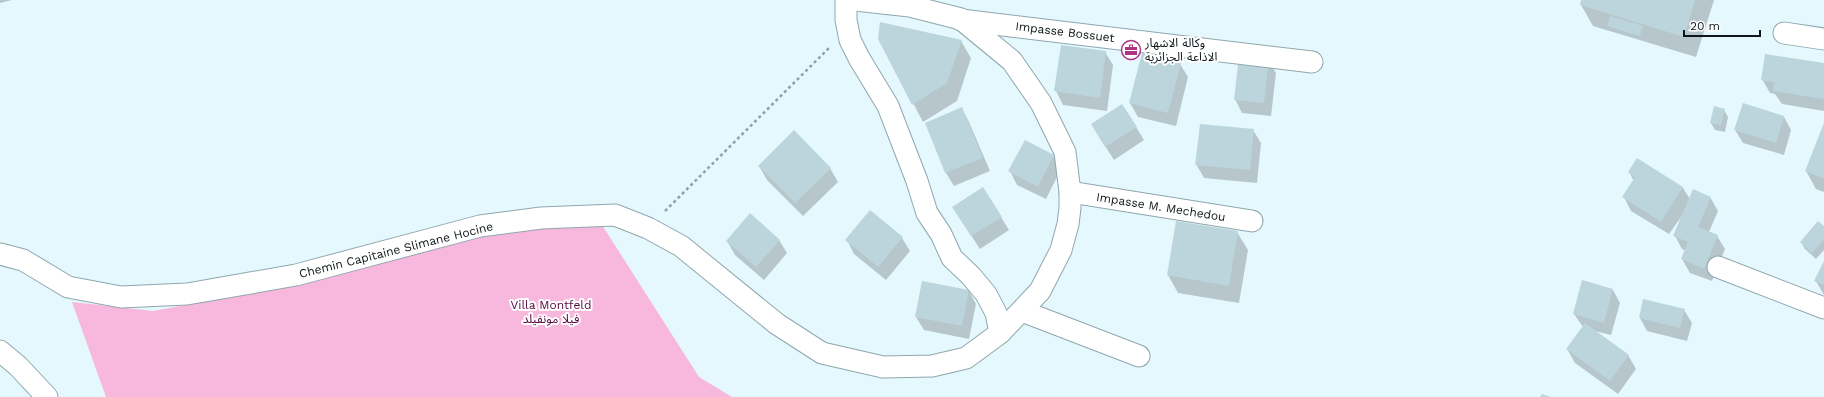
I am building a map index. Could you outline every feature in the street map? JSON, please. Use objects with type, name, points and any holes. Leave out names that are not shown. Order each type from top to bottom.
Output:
[{"type":"street","points":[[846,0],[846,20],[850,40],[888,106],[917,181],[927,213],[941,234],[952,258],[971,276],[986,294],[996,313],[1000,333]]},
{"type":"street","points":[[856,0],[910,6],[961,20]]},
{"type":"street","name":"Impasse Bossuet","points":[[961,20],[1312,62]]},
{"type":"street","name":"Chemin Capitaine Slimane Hocine","points":[[0,254],[23,260],[68,287],[121,297],[172,295],[187,294],[296,275],[480,226],[541,218],[615,215],[648,228],[680,246],[777,324],[822,353],[883,367],[932,366],[966,358],[1000,333],[1040,291],[1060,250],[1068,224],[1070,192],[1065,152],[1041,103],[1012,61],[961,20]]},
{"type":"street","points":[[1784,32],[1824,38]]},
{"type":"street","name":"Impasse M. Mechedou","points":[[1070,192],[1252,222]]},
{"type":"street","points":[[1718,267],[1824,308]]},
{"type":"street","points":[[1022,311],[1139,356]]},
{"type":"street","points":[[0,351],[18,366],[47,397]]},
{"type":"path","points":[[648,228],[848,30]]},
{"type":"green space","name":"Villa Montfeld فيلا مونفيلد","points":[[530,225],[602,225],[699,377],[732,397],[106,397],[72,302],[153,311],[283,287],[470,234]]},
{"type":"building","points":[[1581,0],[1695,0],[1684,37],[1580,5]]},
{"type":"building","points":[[1610,16],[1643,26],[1640,36],[1607,26]]},
{"type":"building","points":[[880,22],[962,40],[947,83],[912,105],[878,39]]},
{"type":"building","points":[[1061,45],[1106,51],[1100,98],[1054,91]]},
{"type":"building","points":[[1142,53],[1181,63],[1168,113],[1129,103]]},
{"type":"building","points":[[1765,54],[1824,63],[1824,99],[1773,91],[1774,82],[1761,80]]},
{"type":"building","points":[[1239,55],[1269,59],[1264,103],[1234,100]]},
{"type":"building","points":[[1743,103],[1784,116],[1776,143],[1734,130]]},
{"type":"building","points":[[1122,104],[1137,127],[1105,147],[1091,124]]},
{"type":"building","points":[[1714,106],[1725,109],[1721,125],[1710,123]]},
{"type":"building","points":[[962,107],[983,158],[945,173],[925,123]]},
{"type":"building","points":[[1824,123],[1824,179],[1805,171]]},
{"type":"building","points":[[1200,124],[1254,129],[1250,170],[1195,165]]},
{"type":"building","points":[[794,130],[831,168],[795,203],[758,166]]},
{"type":"building","points":[[1025,140],[1054,155],[1038,187],[1008,171]]},
{"type":"building","points":[[1637,158],[1683,187],[1661,222],[1622,197],[1635,177],[1628,172]]},
{"type":"building","points":[[983,187],[1002,217],[971,236],[952,207]]},
{"type":"building","points":[[1693,189],[1711,197],[1698,227],[1718,235],[1704,269],[1681,259],[1688,242],[1673,236]]},
{"type":"building","points":[[870,210],[903,237],[878,267],[845,240]]},
{"type":"building","points":[[750,213],[780,240],[756,267],[726,241]]},
{"type":"building","points":[[1176,221],[1238,231],[1229,286],[1167,275]]},
{"type":"building","points":[[1818,221],[1824,226],[1824,239],[1812,253],[1800,242]]},
{"type":"building","points":[[1824,261],[1824,285],[1814,281]]},
{"type":"building","points":[[1582,280],[1613,289],[1604,323],[1573,314]]},
{"type":"building","points":[[922,281],[969,290],[962,326],[915,317]]},
{"type":"building","points":[[1643,299],[1685,309],[1680,328],[1639,318]]},
{"type":"building","points":[[1585,323],[1629,355],[1610,381],[1566,349]]},
{"type":"building","points":[[1542,394],[1551,397],[1540,397]]},
{"type":"place","name":"وكالة الاشهار الاذاعة الجزائرية","points":[[1131,50]]}]
